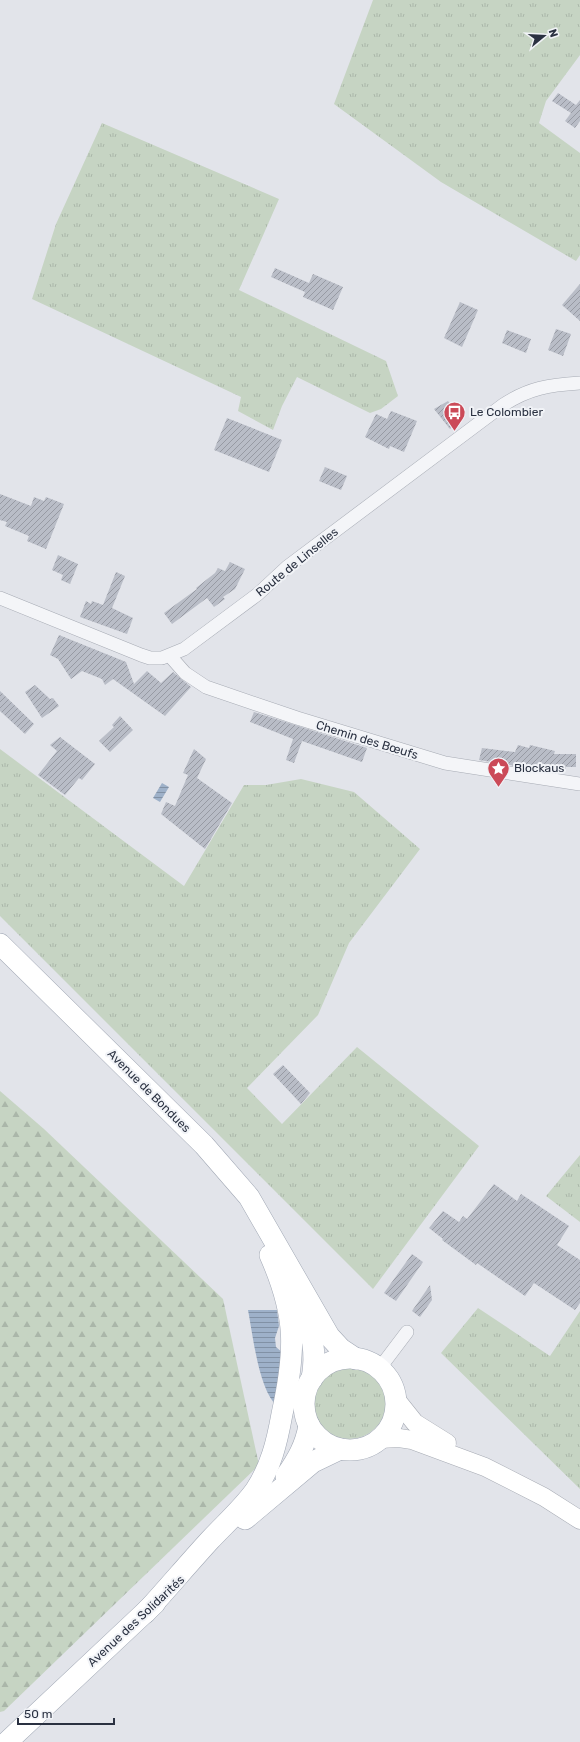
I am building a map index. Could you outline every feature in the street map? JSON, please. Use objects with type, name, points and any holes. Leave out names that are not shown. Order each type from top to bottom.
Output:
[{"type":"main road","name":"Avenue de Bondues","points":[[0,944],[225,1167],[249,1197],[330,1336],[342,1349],[356,1359]]},
{"type":"main road","points":[[145,1613],[243,1506],[263,1479],[275,1449],[291,1374],[291,1326],[283,1288],[264,1241],[225,1167]]},
{"type":"main road","name":"Avenue de Bondues","points":[[282,1252],[306,1317],[314,1348],[312,1379]]},
{"type":"main road","points":[[485,1467],[416,1441],[399,1438],[380,1439],[361,1448],[340,1449],[322,1440],[309,1424],[304,1412],[304,1398],[312,1379],[321,1368],[334,1361],[356,1359],[368,1362],[379,1369],[391,1385],[395,1398],[409,1418],[420,1427],[485,1467],[544,1497],[580,1520]]},
{"type":"main road","points":[[380,1439],[392,1420],[395,1398]]},
{"type":"main road","name":"Avenue des Solidarités","points":[[267,1500],[297,1460],[305,1444],[309,1424]]},
{"type":"main road","name":"Avenue des Solidarités","points":[[7,1742],[267,1500],[313,1462],[340,1449]]},
{"type":"street","name":"Route de Linselles","points":[[0,598],[140,655],[150,658],[170,656],[192,644],[252,599],[287,567],[503,405],[533,389],[558,384],[580,383]]},
{"type":"street","name":"Chemin des Bœufs","points":[[170,656],[185,673],[206,688],[297,718],[441,762],[580,784]]},
{"type":"street","points":[[379,1369],[407,1332]]},
{"type":"green space","points":[[373,0],[580,0],[580,55],[546,101],[539,123],[580,153],[580,255],[576,261],[441,182],[334,104]]},
{"type":"green space","points":[[102,123],[279,199],[239,290],[386,361],[398,396],[381,409],[370,413],[297,377],[282,406],[273,430],[238,411],[241,397],[32,299],[56,224]]},
{"type":"green space","points":[[0,749],[184,886],[244,785],[266,785],[301,779],[354,792],[420,849],[349,943],[318,1015],[247,1088],[282,1124],[357,1047],[479,1146],[373,1289],[0,916]]},
{"type":"green space","points":[[0,1091],[44,1129],[223,1299],[259,1465],[4,1711],[0,1712]]},
{"type":"green space","points":[[580,1155],[580,1222],[546,1196]]},
{"type":"green space","points":[[478,1308],[550,1356],[580,1311],[580,1489],[441,1353]]},
{"type":"green space","points":[[342,1365],[356,1365],[370,1371],[380,1381],[386,1395],[386,1409],[380,1423],[370,1433],[356,1439],[342,1439],[328,1433],[318,1423],[312,1409],[312,1395],[318,1381],[328,1371]]},
{"type":"water","points":[[162,783],[169,787],[160,802],[153,798]]},
{"type":"water","points":[[248,1310],[277,1310],[279,1326],[275,1338],[276,1347],[283,1353],[274,1403],[268,1394],[260,1372]]},
{"type":"building","points":[[558,93],[576,105],[580,100],[580,121],[575,128],[565,121],[571,113],[552,101]]},
{"type":"building","points":[[275,268],[309,283],[313,274],[343,287],[333,310],[303,297],[305,292],[271,277]]},
{"type":"building","points":[[580,284],[580,321],[562,305]]},
{"type":"building","points":[[460,302],[478,310],[462,347],[444,338]]},
{"type":"building","points":[[556,329],[571,334],[563,356],[548,350]]},
{"type":"building","points":[[507,330],[531,339],[526,353],[502,343]]},
{"type":"building","points":[[448,401],[462,419],[450,429],[434,409]]},
{"type":"building","points":[[391,411],[417,421],[404,452],[390,446],[389,449],[365,437],[376,414],[387,419]]},
{"type":"building","points":[[227,418],[282,440],[269,472],[214,450]]},
{"type":"building","points":[[325,467],[347,476],[341,490],[319,481]]},
{"type":"building","points":[[0,494],[31,506],[34,497],[44,501],[46,497],[64,504],[46,549],[27,541],[29,536],[5,526],[7,522],[0,520]]},
{"type":"building","points":[[58,555],[78,564],[70,584],[61,580],[63,575],[52,570]]},
{"type":"building","points":[[230,562],[245,569],[235,589],[223,597],[225,599],[214,607],[207,598],[172,624],[164,613],[197,589],[196,588],[215,573],[218,568],[225,571]]},
{"type":"building","points":[[116,572],[125,576],[112,608],[133,618],[127,634],[80,617],[86,601],[91,604],[92,601],[103,605]]},
{"type":"building","points":[[59,635],[126,662],[134,684],[147,671],[161,683],[173,672],[191,687],[165,716],[113,679],[105,685],[102,679],[82,671],[71,679],[58,659],[50,655]]},
{"type":"building","points":[[35,685],[50,699],[53,698],[59,706],[42,718],[25,692]]},
{"type":"building","points":[[0,691],[34,724],[25,734],[0,711]]},
{"type":"building","points":[[254,712],[367,748],[362,762],[302,741],[294,763],[286,760],[293,739],[250,722]]},
{"type":"building","points":[[120,716],[133,730],[110,752],[99,741],[114,727],[112,725]]},
{"type":"building","points":[[60,737],[95,764],[82,780],[79,778],[65,795],[38,775],[57,751],[50,745]]},
{"type":"building","points":[[518,745],[529,748],[530,745],[555,751],[554,754],[576,754],[576,767],[566,767],[566,769],[549,766],[547,771],[479,760],[482,748],[515,752]]},
{"type":"building","points":[[194,749],[206,759],[197,778],[232,803],[205,849],[161,814],[166,802],[175,806],[188,775],[183,773]]},
{"type":"building","points":[[283,1065],[310,1093],[301,1104],[273,1074]]},
{"type":"building","points":[[494,1184],[517,1201],[521,1194],[569,1226],[557,1245],[580,1260],[580,1303],[575,1310],[534,1283],[525,1296],[477,1263],[476,1265],[442,1240],[443,1239],[429,1228],[443,1211],[459,1222],[463,1216],[467,1219]]},
{"type":"building","points":[[412,1254],[423,1262],[396,1301],[384,1293]]},
{"type":"building","points":[[430,1285],[432,1300],[420,1317],[412,1311]]},
{"type":"place","name":"Le Colombier","points":[[454,432]]},
{"type":"place","name":"Blockaus","points":[[499,788]]}]
